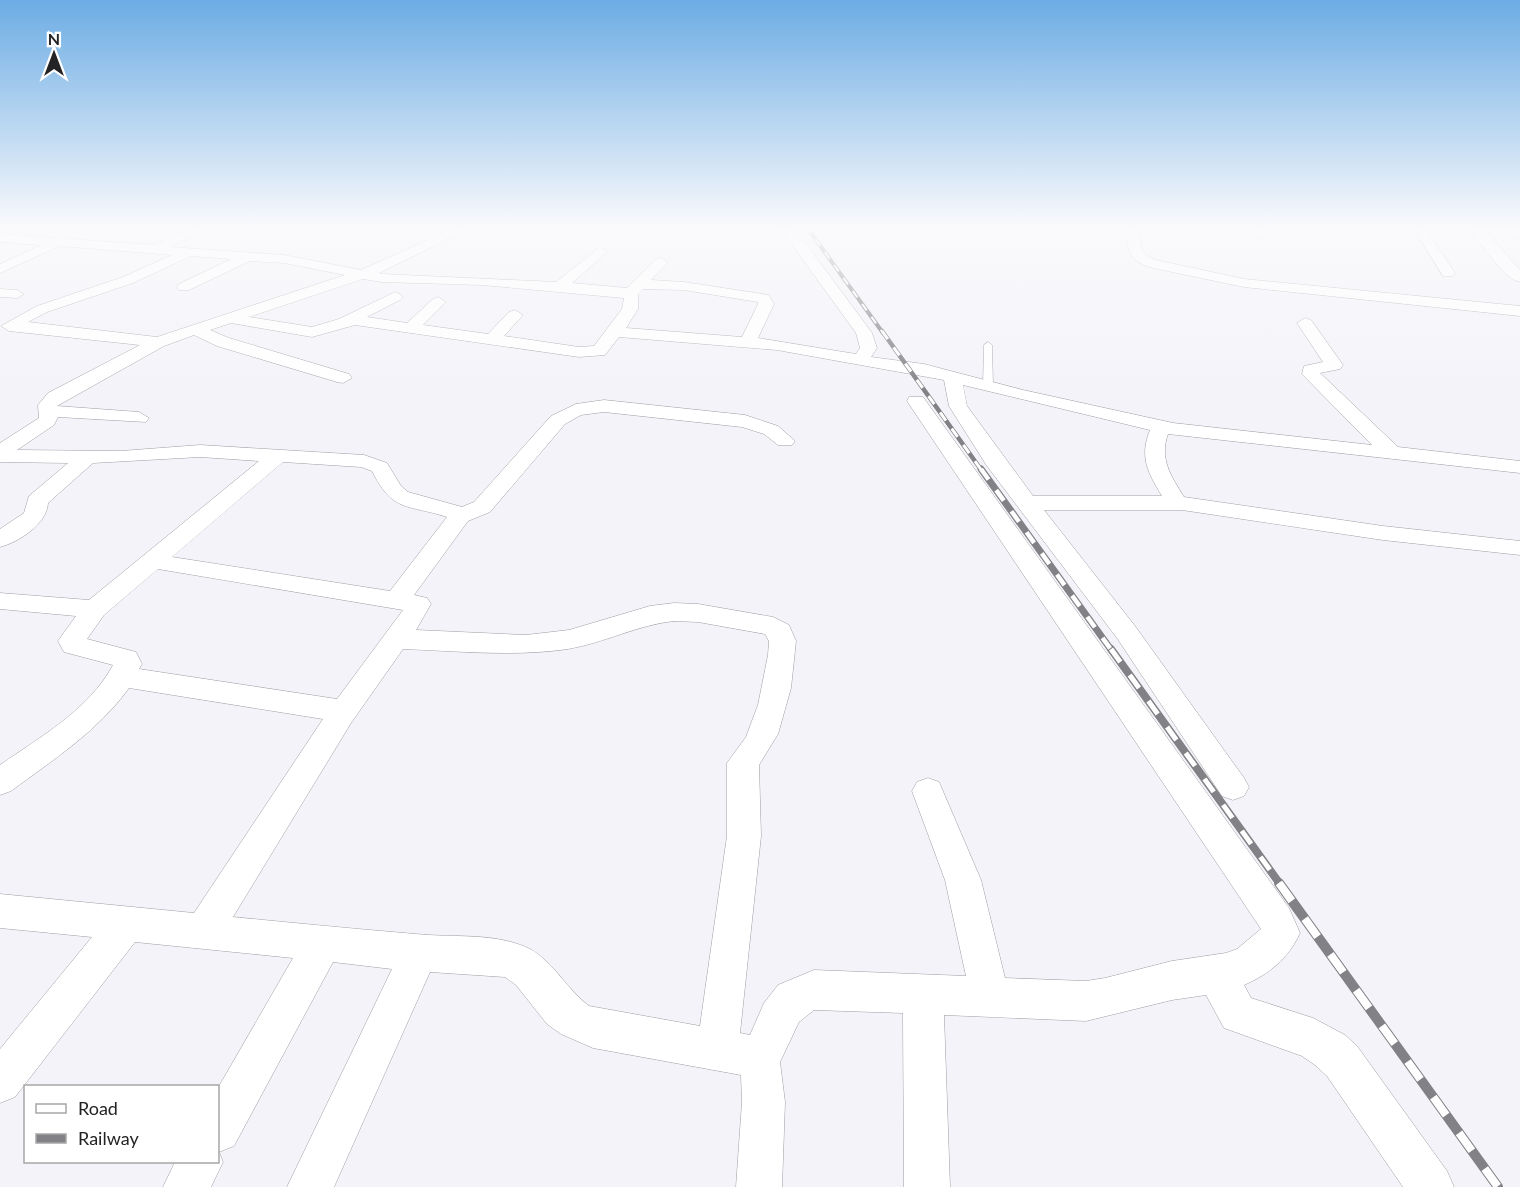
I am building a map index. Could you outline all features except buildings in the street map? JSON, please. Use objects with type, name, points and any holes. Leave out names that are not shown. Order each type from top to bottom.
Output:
[{"type":"street","points":[[5,326],[35,311],[124,281]]},
{"type":"street","points":[[184,287],[196,281]]},
{"type":"street","points":[[0,454],[46,420],[47,405],[55,397],[158,342],[339,281]]},
{"type":"street","points":[[465,281],[634,289],[684,286],[764,298],[766,304],[748,342]]},
{"type":"street","points":[[559,287],[565,281]]},
{"type":"street","points":[[346,321],[594,352],[600,350],[617,329],[632,305],[634,289],[642,281]]},
{"type":"street","points":[[826,281],[864,333],[869,348],[860,360]]},
{"type":"street","points":[[1236,281],[1520,311]]},
{"type":"street","points":[[0,293],[17,294]]},
{"type":"street","points":[[231,319],[312,332],[346,321],[394,297]]},
{"type":"street","points":[[410,328],[438,302]]},
{"type":"street","points":[[492,340],[515,315]]},
{"type":"street","points":[[1305,323],[1334,365],[1309,372],[1393,454]]},
{"type":"street","points":[[5,326],[67,330],[158,342]]},
{"type":"street","points":[[617,329],[664,337],[748,342],[924,369],[1161,427],[1520,467]]},
{"type":"street","points":[[196,330],[223,342],[343,378]]},
{"type":"street","points":[[952,376],[958,406],[998,466],[1126,632],[1233,787]]},
{"type":"street","points":[[759,1187],[764,1083],[759,1062],[782,1010],[791,998],[800,992],[814,990],[1086,1001],[1118,997],[1159,984],[1209,976],[1249,965],[1278,939],[1281,927],[1183,790],[1010,533],[916,401]]},
{"type":"street","points":[[398,599],[460,516],[482,507],[558,420],[576,410],[604,406],[745,421],[771,430],[785,441]]},
{"type":"street","points":[[48,411],[139,418]]},
{"type":"street","points":[[1161,427],[1152,447],[1153,456],[1155,465],[1177,503]]},
{"type":"street","points":[[0,454],[87,457],[200,450],[280,454],[374,463],[384,471],[392,490],[400,497],[455,512],[460,516]]},
{"type":"street","points":[[0,782],[78,723],[113,691],[123,677],[128,664],[126,659],[74,645],[72,641],[95,609],[280,454]]},
{"type":"street","points":[[0,540],[32,518],[36,513],[37,501],[87,457]]},
{"type":"street","points":[[1028,503],[1177,503],[1383,533],[1520,548]]},
{"type":"street","points":[[153,561],[418,604],[396,639],[340,716],[204,930]]},
{"type":"street","points":[[0,601],[95,609]]},
{"type":"street","points":[[396,639],[526,644],[570,639],[650,615],[674,612],[698,613],[773,626],[780,631],[783,647],[771,712],[757,747],[743,763],[744,836],[717,1050]]},
{"type":"street","points":[[123,677],[164,685],[328,707],[339,710],[340,716]]},
{"type":"street","points":[[928,791],[963,880],[990,996]]},
{"type":"street","points":[[0,910],[323,943],[503,958],[517,963],[530,972],[561,1010],[593,1028],[748,1055],[759,1062]]},
{"type":"street","points":[[0,1082],[127,922]]},
{"type":"street","points":[[219,1128],[323,943]]},
{"type":"street","points":[[310,1187],[419,952]]},
{"type":"street","points":[[1209,976],[1239,1014],[1313,1039],[1336,1055],[1431,1187]]},
{"type":"street","points":[[923,994],[927,1187]]},
{"type":"street","points":[[186,1187],[199,1163]]},
{"type":"lane","points":[[988,345],[988,386]]},
{"type":"railway","points":[[846,281],[883,333]]},
{"type":"railway","points":[[882,331],[982,471]]},
{"type":"railway","points":[[981,469],[1112,651]]},
{"type":"railway","points":[[1111,649],[1280,884]]},
{"type":"railway","points":[[1279,883],[1498,1187]]}]
